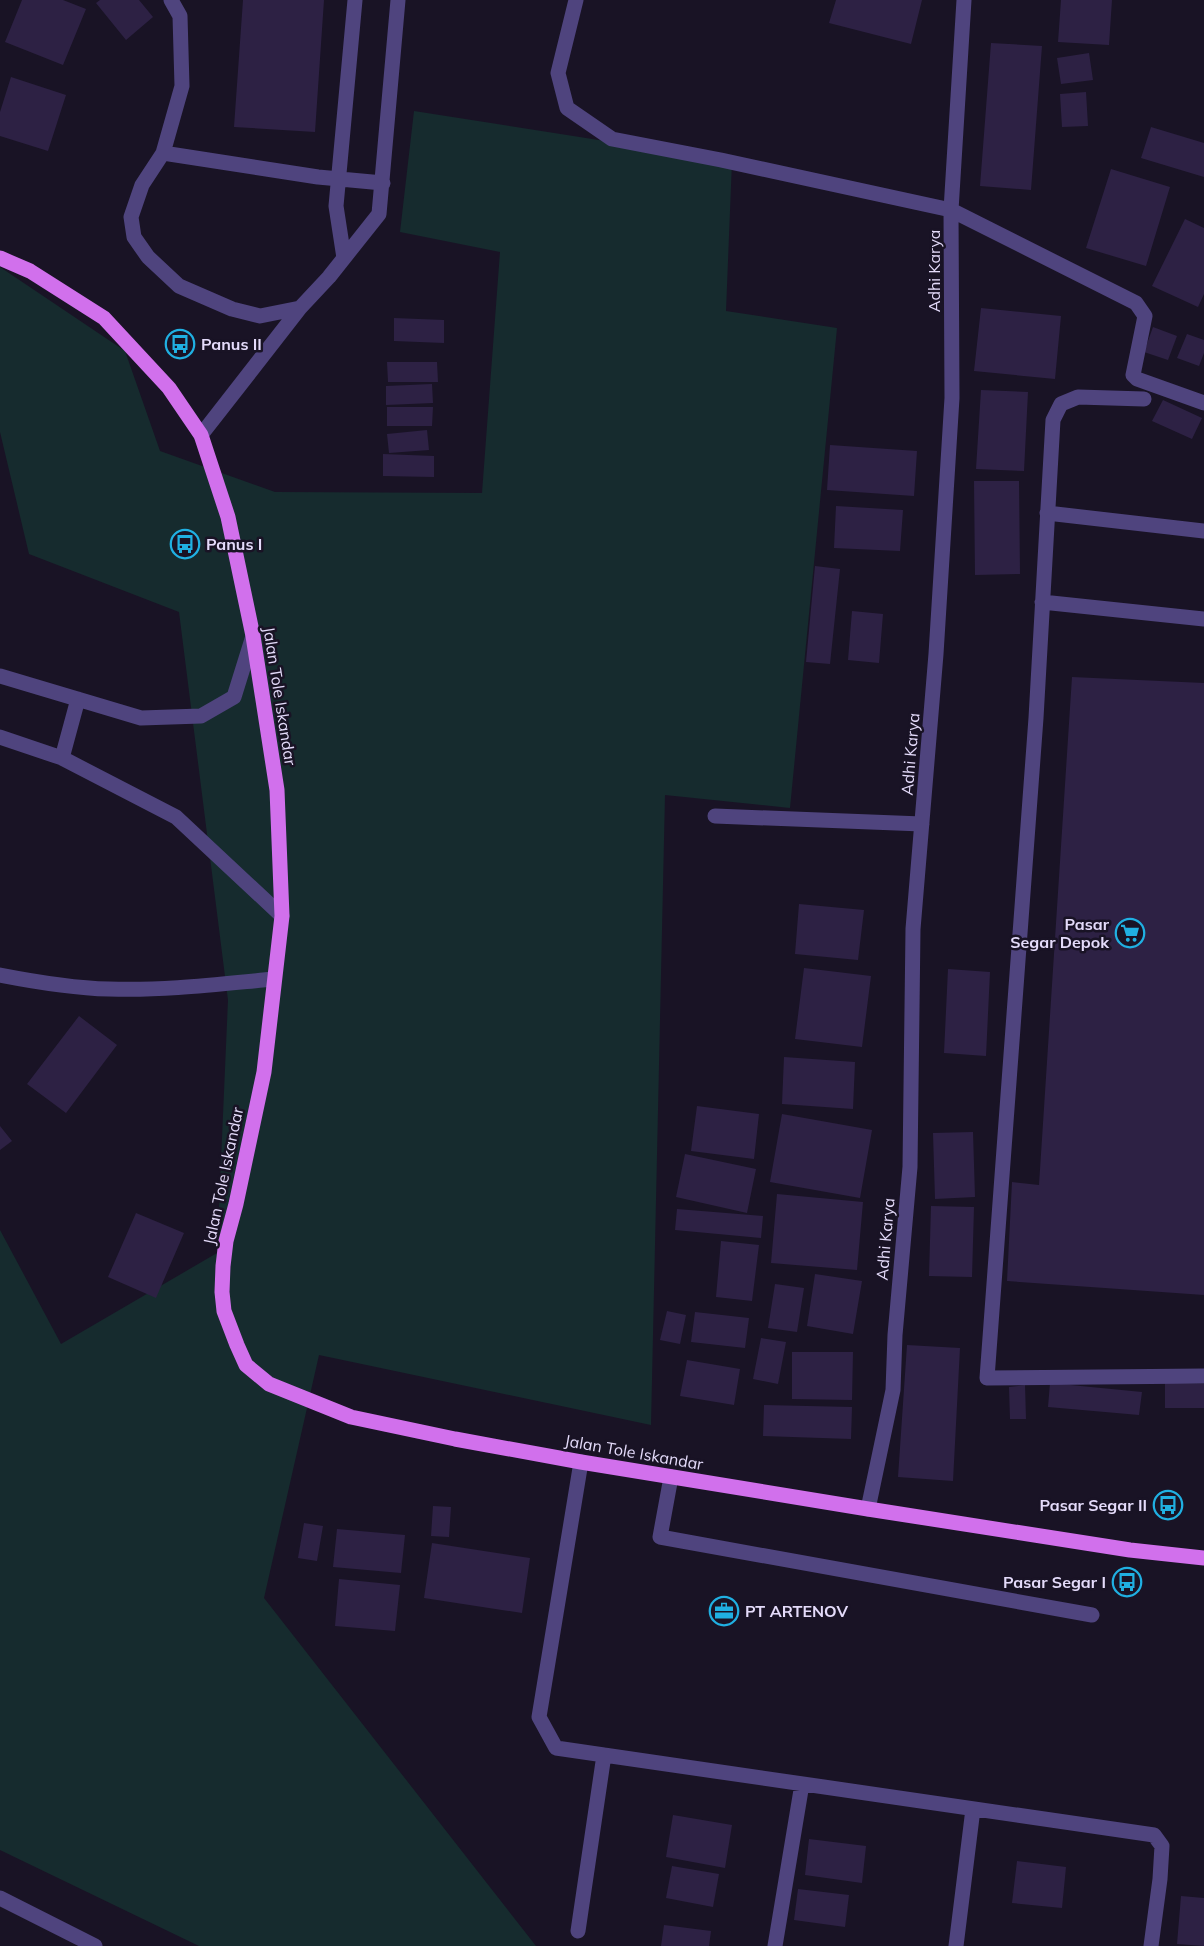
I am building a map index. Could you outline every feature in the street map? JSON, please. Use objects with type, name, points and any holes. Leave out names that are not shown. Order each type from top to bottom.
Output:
[{"type":"main road","name":"Jalan Tole Iskandar","points":[[0,258],[30,271],[104,318],[169,388],[201,435],[228,517],[253,636],[277,790],[282,916],[264,1072],[226,1241],[223,1266],[224,1311],[246,1365],[269,1384],[351,1417],[455,1439],[868,1509],[1130,1550],[1204,1558]]},
{"type":"street","points":[[171,0],[180,16],[182,86],[163,153],[142,185],[131,217],[134,237],[148,257],[179,286],[232,309],[260,316],[300,308]]},
{"type":"street","points":[[344,258],[336,206],[355,0]]},
{"type":"street","points":[[201,435],[300,308],[379,214],[398,0]]},
{"type":"street","points":[[576,0],[558,74],[567,108],[612,139],[951,210],[1136,303],[1145,316],[1133,375],[1137,379],[1204,403]]},
{"type":"street","name":"Adhi Karya","points":[[868,1509],[893,1390],[895,1335],[910,1167],[913,929],[936,654],[952,398],[951,210],[964,0]]},
{"type":"street","points":[[163,153],[339,180],[383,183]]},
{"type":"street","points":[[1143,399],[1078,397],[1061,404],[1053,420],[1036,718],[987,1378],[1204,1376]]},
{"type":"street","points":[[1047,513],[1204,531]]},
{"type":"street","points":[[1042,602],[1204,619]]},
{"type":"street","points":[[0,676],[141,718],[201,716],[234,697],[253,636]]},
{"type":"street","points":[[62,758],[78,699]]},
{"type":"street","points":[[0,737],[62,758],[176,817],[282,916]]},
{"type":"street","points":[[715,816],[922,824]]},
{"type":"street","points":[[0,975],[42,983],[109,989],[164,988],[274,979]]},
{"type":"street","points":[[580,1462],[539,1717],[556,1748],[1154,1835],[1161,1846],[1160,1879],[1151,1946]]},
{"type":"street","points":[[671,1477],[660,1537],[1092,1615]]},
{"type":"street","points":[[578,1931],[604,1755]]},
{"type":"street","points":[[775,1946],[802,1784]]},
{"type":"street","points":[[956,1946],[973,1809]]},
{"type":"street","points":[[0,1898],[78,1942],[95,1946]]},
{"type":"green space","points":[[414,111],[732,161],[726,311],[837,328],[790,808],[665,795],[651,1425],[319,1355],[264,1598],[536,1946],[199,1946],[0,1850],[0,1230],[61,1344],[217,1253],[228,1000],[179,612],[29,554],[0,432],[0,267],[125,351],[160,451],[275,492],[482,493],[500,252],[400,232]]},
{"type":"building","points":[[22,0],[63,0],[86,9],[63,65],[5,42]]},
{"type":"building","points":[[100,0],[139,0],[153,17],[126,40],[96,3]]},
{"type":"building","points":[[243,0],[324,0],[315,132],[234,127]]},
{"type":"building","points":[[836,0],[922,0],[911,44],[829,23]]},
{"type":"building","points":[[1061,0],[1112,0],[1109,45],[1058,42]]},
{"type":"building","points":[[991,43],[1042,46],[1031,190],[980,186]]},
{"type":"building","points":[[1089,53],[1093,80],[1061,84],[1057,58]]},
{"type":"building","points":[[11,77],[66,95],[48,151],[0,136],[0,112]]},
{"type":"building","points":[[1086,92],[1088,126],[1062,127],[1060,94]]},
{"type":"building","points":[[1151,127],[1204,143],[1204,177],[1141,158]]},
{"type":"building","points":[[1111,169],[1170,187],[1146,266],[1086,248]]},
{"type":"building","points":[[1185,219],[1204,228],[1204,294],[1198,307],[1152,286]]},
{"type":"building","points":[[981,308],[1061,316],[1055,379],[974,371]]},
{"type":"building","points":[[394,318],[444,320],[444,343],[394,341]]},
{"type":"building","points":[[1153,327],[1177,336],[1168,360],[1144,352]]},
{"type":"building","points":[[1187,334],[1204,340],[1204,353],[1199,366],[1177,358]]},
{"type":"building","points":[[387,362],[437,362],[438,382],[388,382]]},
{"type":"building","points":[[432,384],[433,403],[386,405],[386,386]]},
{"type":"building","points":[[981,390],[1028,392],[1024,471],[976,469]]},
{"type":"building","points":[[1163,400],[1202,418],[1192,439],[1152,421]]},
{"type":"building","points":[[387,407],[433,407],[432,426],[387,426]]},
{"type":"building","points":[[427,430],[429,450],[389,453],[387,434]]},
{"type":"building","points":[[830,445],[917,451],[914,496],[827,490]]},
{"type":"building","points":[[383,454],[434,456],[434,477],[383,476]]},
{"type":"building","points":[[974,481],[1019,481],[1020,574],[975,575]]},
{"type":"building","points":[[836,506],[903,510],[900,551],[834,548]]},
{"type":"building","points":[[815,566],[840,569],[830,664],[806,662]]},
{"type":"building","points":[[852,611],[883,614],[879,663],[848,660]]},
{"type":"building","name":"Pasar Segar Depok","points":[[1072,677],[1204,683],[1204,1295],[1007,1281],[1012,1182],[1039,1185]]},
{"type":"building","points":[[799,904],[864,910],[858,960],[795,954]]},
{"type":"building","points":[[804,968],[871,976],[862,1047],[795,1039]]},
{"type":"building","points":[[948,969],[990,972],[986,1056],[944,1053]]},
{"type":"building","points":[[79,1016],[117,1045],[66,1113],[27,1084]]},
{"type":"building","points":[[784,1057],[855,1062],[853,1109],[782,1104]]},
{"type":"building","points":[[697,1106],[759,1114],[754,1159],[691,1151]]},
{"type":"building","points":[[782,1114],[872,1130],[860,1198],[770,1182]]},
{"type":"building","points":[[0,1126],[12,1141],[0,1150]]},
{"type":"building","points":[[973,1132],[975,1197],[935,1199],[933,1133]]},
{"type":"building","points":[[685,1154],[756,1169],[747,1213],[676,1197]]},
{"type":"building","points":[[777,1194],[863,1202],[857,1270],[771,1263]]},
{"type":"building","points":[[931,1206],[974,1207],[972,1277],[929,1276]]},
{"type":"building","points":[[677,1209],[763,1216],[761,1238],[675,1230]]},
{"type":"building","points":[[136,1213],[184,1233],[156,1298],[108,1277]]},
{"type":"building","points":[[721,1241],[759,1245],[752,1301],[716,1297]]},
{"type":"building","points":[[815,1274],[862,1281],[853,1334],[807,1326]]},
{"type":"building","points":[[775,1284],[804,1288],[797,1332],[768,1328]]},
{"type":"building","points":[[667,1311],[686,1315],[680,1344],[660,1340]]},
{"type":"building","points":[[695,1312],[749,1318],[745,1348],[691,1342]]},
{"type":"building","points":[[761,1338],[786,1342],[778,1384],[753,1379]]},
{"type":"building","points":[[907,1345],[960,1348],[953,1481],[898,1477]]},
{"type":"building","points":[[792,1352],[853,1352],[852,1400],[792,1399]]},
{"type":"building","points":[[687,1360],[740,1369],[734,1405],[680,1396]]},
{"type":"building","points":[[1050,1383],[1142,1392],[1139,1415],[1048,1407]]},
{"type":"building","points":[[1165,1383],[1204,1384],[1204,1408],[1165,1408]]},
{"type":"building","points":[[1025,1385],[1026,1419],[1010,1419],[1009,1387]]},
{"type":"building","points":[[764,1405],[852,1407],[851,1439],[763,1436]]},
{"type":"building","points":[[433,1506],[451,1507],[449,1537],[431,1536]]},
{"type":"building","points":[[304,1523],[323,1526],[317,1561],[298,1558]]},
{"type":"building","points":[[337,1529],[405,1535],[401,1573],[333,1567]]},
{"type":"building","points":[[432,1543],[530,1558],[522,1613],[424,1598]]},
{"type":"building","points":[[339,1579],[400,1585],[395,1631],[335,1626]]},
{"type":"building","points":[[673,1815],[732,1825],[725,1868],[666,1857]]},
{"type":"building","points":[[809,1839],[866,1846],[862,1883],[805,1875]]},
{"type":"building","points":[[1017,1861],[1066,1867],[1062,1908],[1012,1903]]},
{"type":"building","points":[[672,1866],[719,1874],[713,1907],[666,1898]]},
{"type":"building","points":[[798,1889],[849,1895],[845,1927],[794,1920]]},
{"type":"building","points":[[1181,1896],[1204,1898],[1204,1946],[1177,1944]]},
{"type":"building","points":[[664,1925],[711,1931],[709,1946],[661,1946]]},
{"type":"place","name":"Panus II","points":[[180,344]]},
{"type":"place","name":"Panus I","points":[[185,544]]},
{"type":"place","name":"Pasar Segar Depok","points":[[1130,933]]},
{"type":"place","name":"Pasar Segar II","points":[[1168,1505]]},
{"type":"place","name":"Pasar Segar I","points":[[1127,1582]]},
{"type":"place","name":"PT ARTENOV","points":[[724,1611]]}]
